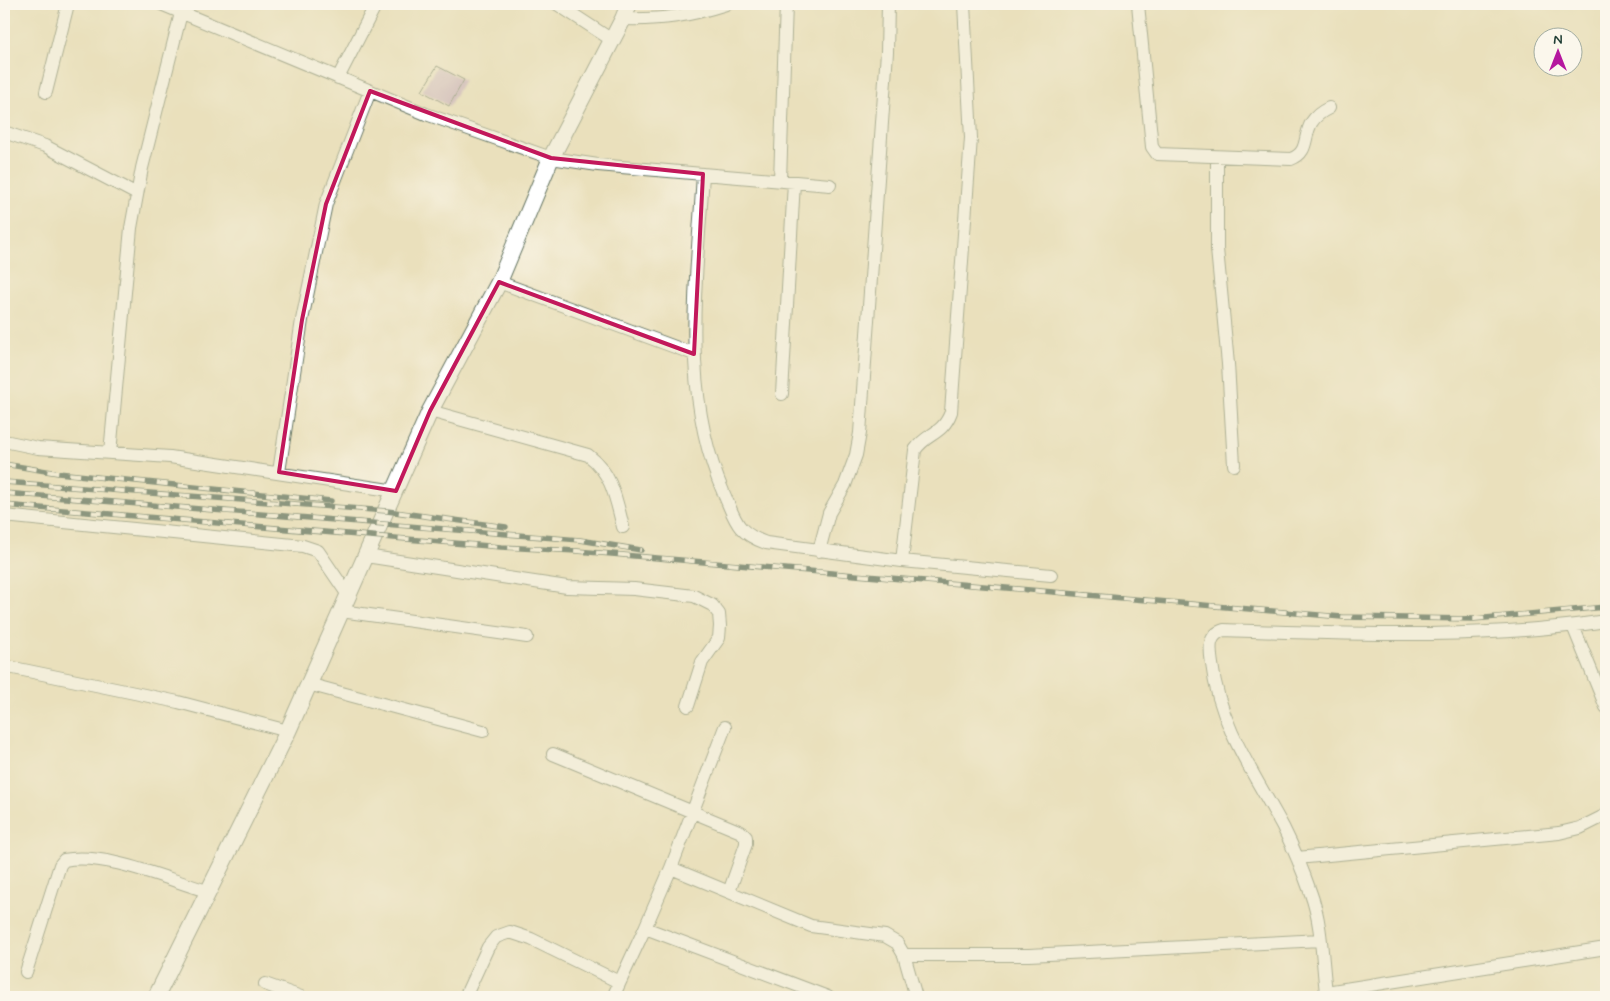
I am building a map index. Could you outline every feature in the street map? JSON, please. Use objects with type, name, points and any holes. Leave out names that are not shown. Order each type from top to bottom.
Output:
[{"type":"street","points":[[46,92],[68,4]]},
{"type":"street","points":[[338,78],[376,4]]},
{"type":"street","points":[[557,4],[612,40]]},
{"type":"street","points":[[156,997],[288,731],[396,491],[430,410],[499,282],[551,158],[629,4]]},
{"type":"street","points":[[623,19],[660,20],[689,16],[726,4]]},
{"type":"street","points":[[780,180],[786,4]]},
{"type":"street","points":[[819,551],[829,513],[845,485],[856,455],[860,433],[887,52],[888,4]]},
{"type":"street","points":[[902,561],[915,450],[921,441],[939,432],[947,424],[951,412],[971,138],[964,4]]},
{"type":"street","points":[[1138,4],[1152,147],[1157,154],[1164,156],[1290,159],[1299,156],[1304,148],[1311,120],[1329,108]]},
{"type":"street","points":[[165,5],[426,114],[551,158],[598,165],[830,185]]},
{"type":"street","points":[[110,453],[119,334],[131,228],[181,13]]},
{"type":"street","points":[[279,472],[302,320],[326,204],[370,91]]},
{"type":"street","points":[[4,132],[45,146],[138,194]]},
{"type":"street","points":[[1217,157],[1217,249],[1228,364],[1234,465]]},
{"type":"street","points":[[703,174],[694,354],[696,394],[702,433],[714,473],[738,526],[748,537],[766,544],[902,561],[1051,575]]},
{"type":"street","points":[[782,394],[794,182]]},
{"type":"street","points":[[499,282],[694,354]]},
{"type":"street","points":[[430,410],[588,455],[606,474],[614,490],[623,527]]},
{"type":"street","points":[[4,441],[38,448],[170,457],[396,491]]},
{"type":"street","points":[[4,516],[304,546],[318,552],[348,595]]},
{"type":"street","points":[[366,556],[567,587],[634,589],[694,596],[712,605],[719,614],[720,626],[719,638],[702,662],[688,706]]},
{"type":"street","points":[[341,611],[528,637]]},
{"type":"street","points":[[1606,621],[1507,632],[1406,636],[1224,630],[1216,632],[1211,640],[1210,650],[1220,707],[1258,785],[1297,858],[1312,896],[1320,940],[1326,994],[1606,948]]},
{"type":"street","points":[[1573,626],[1606,706]]},
{"type":"street","points":[[4,666],[178,702],[288,731]]},
{"type":"street","points":[[308,684],[482,731]]},
{"type":"street","points":[[613,997],[671,868],[725,727]]},
{"type":"street","points":[[552,754],[741,832],[746,837],[746,844],[729,892]]},
{"type":"street","points":[[1297,858],[1559,833],[1580,828],[1606,815]]},
{"type":"street","points":[[26,972],[60,865],[64,860],[86,857],[106,860],[208,891]]},
{"type":"street","points":[[671,868],[811,926],[885,936],[897,943],[904,955],[916,997]]},
{"type":"street","points":[[645,928],[828,997]]},
{"type":"street","points":[[465,997],[488,947],[496,937],[510,932],[531,939],[619,982]]},
{"type":"street","points":[[904,955],[1029,955],[1320,940]]},
{"type":"street","points":[[265,984],[302,997]]},
{"type":"highlighted area","points":[[370,91],[551,158],[703,174],[694,354],[499,282],[430,411],[396,491],[279,472],[302,320],[326,204]]},
{"type":"building","points":[[437,66],[464,80],[449,106],[422,91]]},
{"type":"railway","points":[[4,464],[58,473],[331,501]]},
{"type":"railway","points":[[4,482],[387,511],[506,527]]},
{"type":"railway","points":[[4,493],[580,540],[641,550]]},
{"type":"railway","points":[[4,505],[501,547],[577,551],[1342,617],[1474,619],[1606,607]]}]
